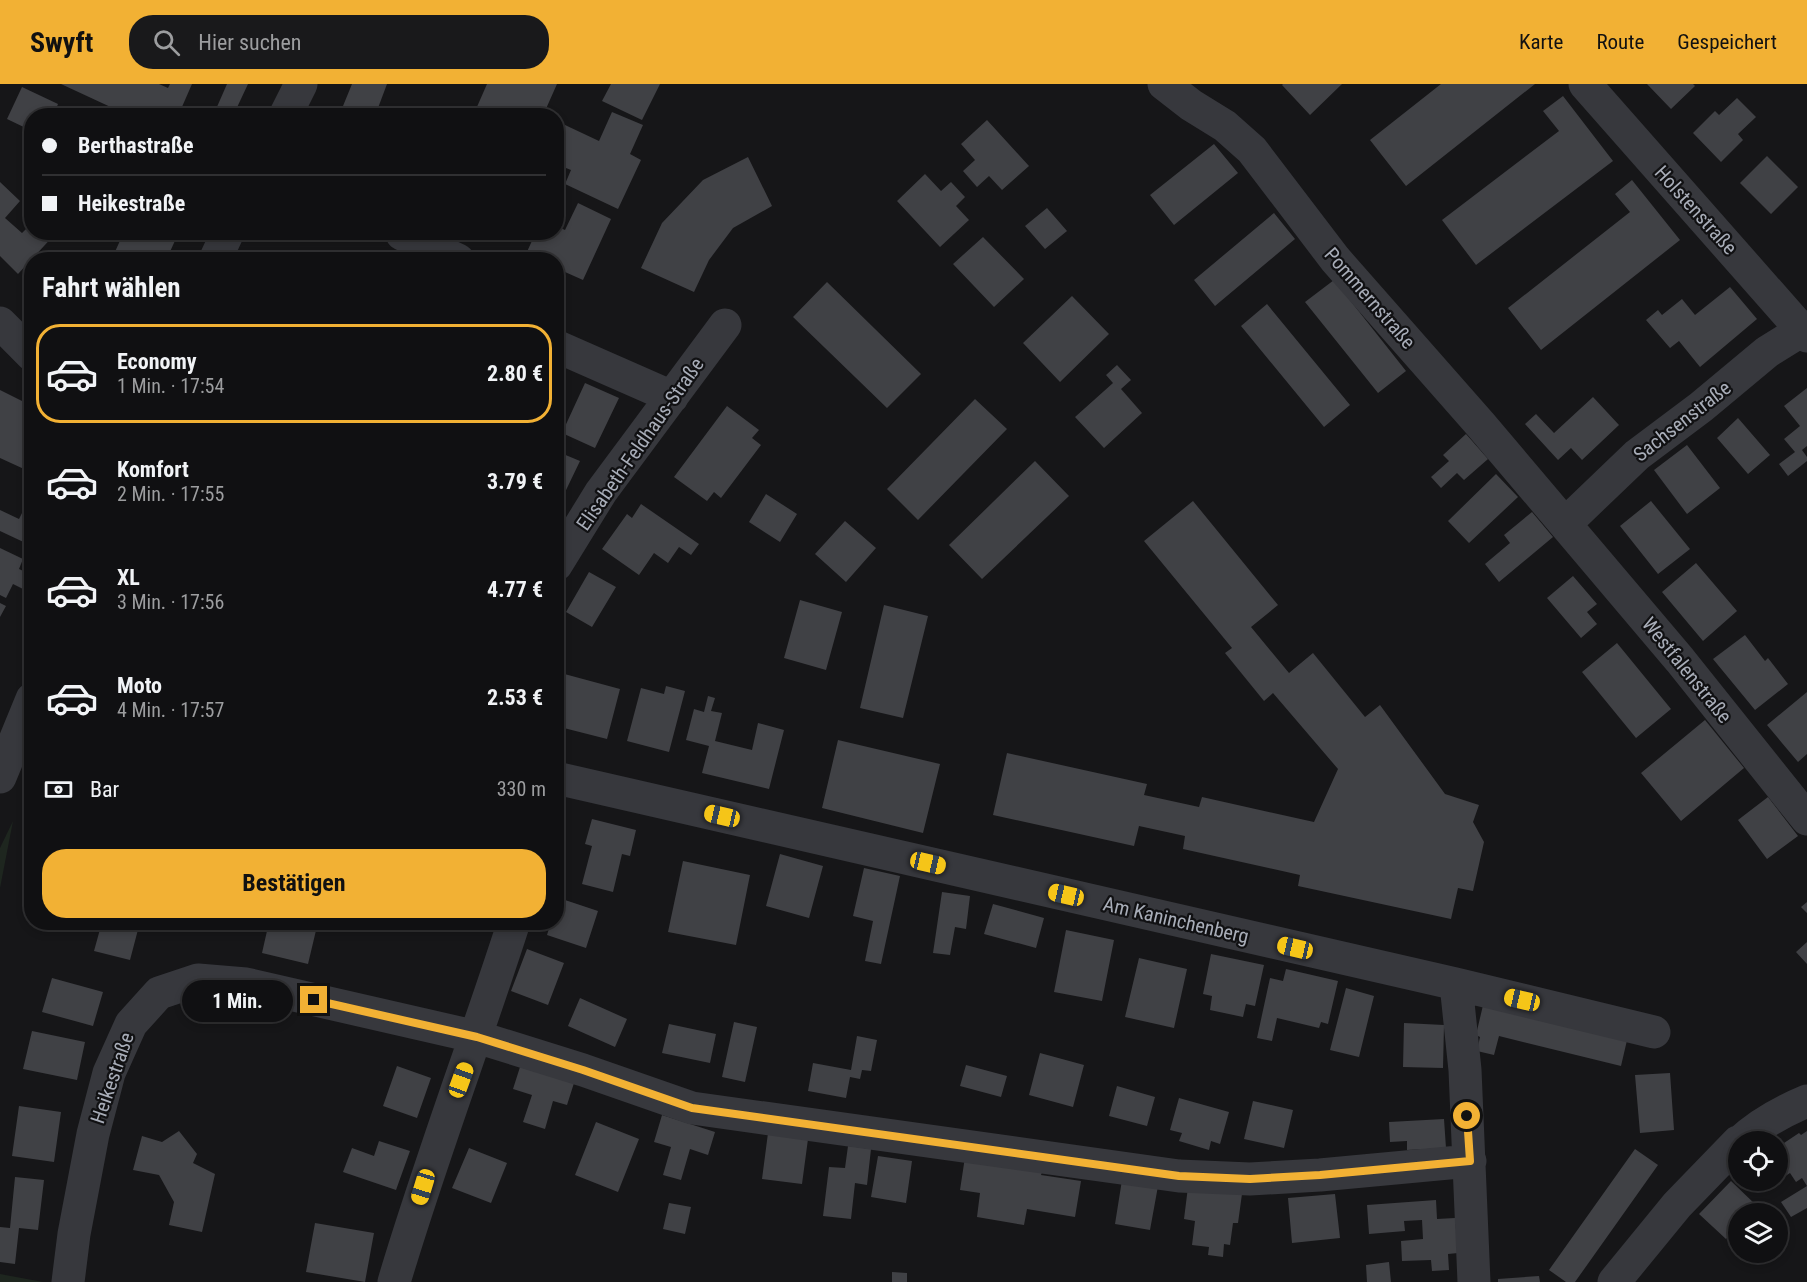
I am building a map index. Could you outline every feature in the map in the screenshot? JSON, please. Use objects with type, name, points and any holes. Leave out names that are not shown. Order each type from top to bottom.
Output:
[{"type":"street","points":[[289,108],[301,84]]},
{"type":"street","name":"Pommernstraße","points":[[1164,84],[1191,105],[1225,126],[1252,150],[1335,259],[1565,524]]},
{"type":"street","name":"Holstenstraße","points":[[1585,84],[1806,331]]},
{"type":"street","points":[[415,240],[441,252]]},
{"type":"street","points":[[0,323],[24,347]]},
{"type":"street","name":"Elisabeth-Feldhaus-Straße","points":[[564,551],[602,492],[725,325]]},
{"type":"street","name":"Sachsenstraße","points":[[1565,524],[1637,455],[1701,407],[1767,352],[1806,331]]},
{"type":"street","points":[[564,350],[672,397]]},
{"type":"street","name":"Westfalenstraße","points":[[1565,524],[1680,660],[1807,819]]},
{"type":"street","points":[[0,777],[24,718]]},
{"type":"street","name":"Am Kaninchenberg","points":[[564,785],[1456,984],[1654,1032]]},
{"type":"street","points":[[394,1282],[423,1187],[477,1037],[511,930]]},
{"type":"street","name":"Heikestraße","points":[[68,1282],[74,1234],[93,1134],[110,1073],[131,1024],[159,993],[198,980],[246,984],[477,1037],[583,1070],[692,1108],[1179,1176],[1250,1179],[1470,1161]]},
{"type":"street","points":[[1456,984],[1465,1070],[1474,1282]]},
{"type":"street","points":[[1751,1131],[1786,1109],[1807,1101]]},
{"type":"street","points":[[1614,1282],[1677,1205],[1728,1153]]},
{"type":"shaded area","points":[[13,821],[0,888],[0,848]]},
{"type":"shaded area","points":[[0,1274],[43,1282],[0,1282]]},
{"type":"building","points":[[61,84],[159,84],[168,88],[170,84],[192,84],[182,108],[113,108]]},
{"type":"building","points":[[227,84],[248,84],[237,108],[216,108]]},
{"type":"building","points":[[352,84],[387,84],[378,108],[343,106]]},
{"type":"building","points":[[487,84],[557,84],[546,108],[476,108]]},
{"type":"building","points":[[611,84],[660,84],[642,120],[602,101]]},
{"type":"building","points":[[1283,84],[1342,84],[1310,115]]},
{"type":"building","points":[[1441,84],[1535,84],[1406,186],[1370,140]]},
{"type":"building","points":[[1647,84],[1693,84],[1695,86],[1671,109]]},
{"type":"building","points":[[22,87],[58,104],[56,108],[24,108],[24,127],[7,119]]},
{"type":"building","points":[[1563,96],[1613,161],[1476,265],[1442,220],[1559,131],[1543,111]]},
{"type":"building","points":[[1737,98],[1756,117],[1738,134],[1743,140],[1721,162],[1693,133],[1715,111],[1719,115]]},
{"type":"building","points":[[612,112],[643,125],[630,154],[641,160],[618,209],[565,184],[571,170],[564,167],[565,125],[599,141]]},
{"type":"building","points":[[987,120],[1029,166],[1002,190],[989,176],[977,187],[963,171],[975,160],[961,144]]},
{"type":"building","points":[[1214,144],[1238,173],[1174,225],[1150,195]]},
{"type":"building","points":[[1767,156],[1798,187],[1771,214],[1740,183]]},
{"type":"building","points":[[748,157],[772,206],[733,228],[709,260],[694,292],[641,268],[662,223],[703,180]]},
{"type":"building","points":[[925,174],[941,191],[951,182],[965,197],[956,206],[969,220],[940,247],[897,201]]},
{"type":"building","points":[[1632,180],[1680,240],[1541,350],[1508,308],[1630,212],[1615,194]]},
{"type":"building","points":[[0,182],[20,201],[5,218],[22,233],[24,231],[24,240],[50,240],[38,252],[24,252],[24,268],[18,274],[0,256]]},
{"type":"building","points":[[578,203],[611,219],[583,280],[564,272],[564,252],[527,252],[532,240],[564,240],[565,230]]},
{"type":"building","points":[[1047,208],[1067,231],[1045,249],[1025,226]]},
{"type":"building","points":[[1274,213],[1295,239],[1215,306],[1194,280]]},
{"type":"building","points":[[983,237],[1024,279],[994,307],[953,264]]},
{"type":"building","points":[[120,240],[175,240],[170,252],[156,250],[155,252],[115,252]]},
{"type":"building","points":[[1334,280],[1406,371],[1378,393],[1305,302]]},
{"type":"building","points":[[827,282],[921,374],[887,408],[793,317]]},
{"type":"building","points":[[1730,287],[1757,319],[1700,367],[1679,341],[1670,348],[1646,320],[1658,310],[1662,315],[1682,299],[1695,315]]},
{"type":"building","points":[[1072,296],[1109,334],[1060,382],[1023,343]]},
{"type":"building","points":[[1267,304],[1350,405],[1324,427],[1241,326]]},
{"type":"building","points":[[1117,365],[1131,380],[1121,389],[1142,413],[1104,448],[1075,417],[1113,383],[1106,375]]},
{"type":"building","points":[[585,383],[619,398],[595,448],[564,434],[564,429]]},
{"type":"building","points":[[1807,388],[1807,446],[1802,450],[1807,461],[1788,476],[1779,464],[1795,452],[1784,439],[1800,426],[1784,406]]},
{"type":"building","points":[[0,390],[24,402],[24,469],[0,458]]},
{"type":"building","points":[[1593,397],[1619,425],[1582,460],[1571,448],[1558,460],[1525,424],[1536,414],[1554,433]]},
{"type":"building","points":[[975,399],[1007,429],[918,520],[887,489]]},
{"type":"building","points":[[727,406],[759,430],[752,438],[761,445],[721,498],[714,492],[707,501],[674,477]]},
{"type":"building","points":[[1738,418],[1770,455],[1748,474],[1717,438]]},
{"type":"building","points":[[1466,434],[1488,459],[1464,480],[1457,473],[1441,488],[1431,477],[1449,461],[1443,455]]},
{"type":"building","points":[[1687,445],[1720,488],[1687,514],[1654,470]]},
{"type":"building","points":[[564,454],[580,461],[564,494]]},
{"type":"building","points":[[1035,461],[1069,496],[982,579],[949,545]]},
{"type":"building","points":[[1496,474],[1518,497],[1469,543],[1448,521]]},
{"type":"building","points":[[766,494],[797,514],[780,542],[749,522]]},
{"type":"building","points":[[1193,501],[1278,605],[1251,627],[1289,673],[1313,653],[1365,717],[1380,705],[1445,794],[1479,805],[1473,822],[1484,842],[1473,891],[1458,888],[1451,919],[1298,886],[1300,875],[1183,849],[1185,836],[1139,826],[1134,846],[993,815],[1007,753],[1147,784],[1144,795],[1199,807],[1202,797],[1314,822],[1338,769],[1273,693],[1264,701],[1225,653],[1232,648],[1144,541]]},
{"type":"building","points":[[1651,501],[1690,549],[1658,574],[1620,526]]},
{"type":"building","points":[[641,504],[699,544],[691,555],[679,547],[668,563],[654,553],[639,575],[602,549],[627,514],[632,518]]},
{"type":"building","points":[[24,509],[24,542],[0,531],[0,510],[19,519]]},
{"type":"building","points":[[1532,512],[1553,537],[1499,582],[1485,564],[1510,543],[1504,535]]},
{"type":"building","points":[[845,521],[876,548],[846,582],[815,554]]},
{"type":"building","points":[[0,548],[23,559],[19,569],[24,571],[24,590],[13,584],[6,598],[0,595]]},
{"type":"building","points":[[1696,563],[1737,611],[1703,641],[1662,592]]},
{"type":"building","points":[[589,572],[616,587],[592,627],[566,612]]},
{"type":"building","points":[[1573,576],[1597,604],[1587,612],[1597,624],[1581,638],[1547,598]]},
{"type":"building","points":[[800,600],[842,612],[826,670],[784,658]]},
{"type":"building","points":[[0,603],[6,606],[0,617]]},
{"type":"building","points":[[884,605],[928,616],[903,718],[860,708]]},
{"type":"building","points":[[1745,635],[1765,661],[1768,658],[1788,684],[1755,710],[1713,659]]},
{"type":"building","points":[[1617,643],[1671,709],[1636,738],[1582,672]]},
{"type":"building","points":[[564,674],[620,689],[607,739],[564,728]]},
{"type":"building","points":[[666,686],[685,691],[669,752],[627,741],[641,688],[664,694]]},
{"type":"building","points":[[1807,692],[1807,754],[1798,762],[1767,725]]},
{"type":"building","points":[[708,696],[715,698],[711,711],[722,713],[715,741],[752,750],[758,723],[784,730],[769,789],[702,773],[709,746],[686,740],[694,709],[704,712]]},
{"type":"building","points":[[1705,720],[1744,768],[1681,821],[1641,773]]},
{"type":"building","points":[[838,740],[940,764],[923,833],[822,808]]},
{"type":"building","points":[[1768,797],[1798,836],[1767,859],[1738,820]]},
{"type":"building","points":[[592,819],[636,830],[630,856],[622,854],[613,892],[582,884],[592,846],[585,844]]},
{"type":"building","points":[[780,854],[823,866],[809,918],[766,906]]},
{"type":"building","points":[[683,861],[750,875],[736,945],[668,932]]},
{"type":"building","points":[[864,868],[900,876],[881,964],[865,961],[873,921],[853,916]]},
{"type":"building","points":[[942,892],[970,896],[966,929],[955,927],[950,955],[933,953]]},
{"type":"building","points":[[564,900],[598,911],[586,948],[547,935],[549,930],[564,930]]},
{"type":"building","points":[[1807,902],[1807,913],[1801,907]]},
{"type":"building","points":[[993,904],[1044,918],[1036,948],[984,934]]},
{"type":"building","points":[[100,930],[138,930],[130,960],[94,951]]},
{"type":"building","points":[[267,930],[316,930],[308,964],[262,953]]},
{"type":"building","points":[[1066,930],[1114,940],[1102,1001],[1054,992]]},
{"type":"building","points":[[1807,942],[1807,964],[1796,952]]},
{"type":"building","points":[[527,949],[564,963],[548,1005],[511,991]]},
{"type":"building","points":[[1211,954],[1264,965],[1255,1006],[1246,1004],[1243,1017],[1210,1010],[1212,996],[1203,994]]},
{"type":"building","points":[[1139,958],[1187,969],[1174,1028],[1125,1017]]},
{"type":"building","points":[[1286,969],[1338,981],[1328,1024],[1321,1022],[1319,1028],[1277,1018],[1272,1041],[1257,1038],[1270,978],[1283,981]]},
{"type":"building","points":[[52,978],[103,992],[93,1026],[42,1012]]},
{"type":"building","points":[[1346,988],[1374,996],[1359,1057],[1330,1050]]},
{"type":"building","points":[[580,998],[627,1019],[615,1047],[568,1026]]},
{"type":"building","points":[[1484,1001],[1628,1036],[1621,1066],[1499,1036],[1494,1055],[1477,1051],[1480,1037],[1476,1035]]},
{"type":"building","points":[[734,1022],[757,1027],[745,1082],[722,1077]]},
{"type":"building","points":[[1404,1023],[1444,1025],[1443,1068],[1403,1067]]},
{"type":"building","points":[[669,1024],[716,1034],[710,1063],[662,1053]]},
{"type":"building","points":[[32,1031],[85,1042],[77,1080],[23,1069]]},
{"type":"building","points":[[857,1036],[877,1040],[871,1071],[862,1070],[860,1079],[850,1077],[846,1098],[808,1091],[813,1063],[851,1070]]},
{"type":"building","points":[[1040,1053],[1084,1065],[1073,1107],[1029,1095]]},
{"type":"building","points":[[966,1065],[1007,1076],[1001,1097],[960,1086]]},
{"type":"building","points":[[397,1066],[431,1078],[417,1118],[383,1106]]},
{"type":"building","points":[[520,1067],[574,1083],[567,1105],[553,1101],[545,1129],[523,1122],[532,1095],[513,1089]]},
{"type":"building","points":[[1670,1073],[1674,1130],[1640,1133],[1635,1075]]},
{"type":"building","points":[[1117,1086],[1155,1097],[1147,1126],[1109,1116]]},
{"type":"building","points":[[1179,1098],[1229,1112],[1220,1144],[1211,1141],[1209,1150],[1179,1141],[1182,1133],[1170,1130]]},
{"type":"building","points":[[1253,1101],[1293,1110],[1284,1148],[1244,1139]]},
{"type":"building","points":[[19,1106],[61,1112],[54,1162],[12,1156]]},
{"type":"building","points":[[662,1115],[715,1132],[708,1155],[690,1149],[681,1180],[663,1175],[671,1147],[654,1142]]},
{"type":"building","points":[[1444,1119],[1446,1148],[1407,1150],[1407,1141],[1390,1142],[1389,1122]]},
{"type":"building","points":[[596,1122],[639,1139],[618,1192],[575,1175]]},
{"type":"building","points":[[179,1131],[197,1154],[193,1163],[215,1174],[202,1232],[169,1225],[174,1202],[159,1175],[133,1170],[142,1136],[162,1142]]},
{"type":"building","points":[[1807,1131],[1807,1186],[1802,1178],[1796,1182],[1790,1173],[1788,1174],[1788,1140],[1799,1133],[1801,1135]]},
{"type":"building","points":[[768,1133],[808,1139],[802,1184],[762,1179]]},
{"type":"building","points":[[379,1141],[410,1151],[396,1190],[343,1172],[352,1148],[374,1156]]},
{"type":"building","points":[[848,1146],[871,1149],[867,1185],[855,1183],[851,1219],[823,1216],[829,1167],[845,1168]]},
{"type":"building","points":[[469,1148],[507,1163],[491,1203],[452,1188]]},
{"type":"building","points":[[1635,1149],[1658,1165],[1575,1282],[1566,1282],[1549,1270]]},
{"type":"building","points":[[878,1156],[912,1161],[906,1203],[871,1197]]},
{"type":"building","points":[[965,1157],[1043,1169],[1041,1175],[1081,1181],[1075,1217],[1027,1209],[1024,1225],[977,1217],[980,1193],[960,1190]]},
{"type":"building","points":[[15,1177],[44,1180],[38,1230],[19,1228],[15,1264],[0,1262],[0,1227],[10,1228]]},
{"type":"building","points":[[1122,1180],[1158,1186],[1150,1230],[1115,1224]]},
{"type":"building","points":[[1728,1184],[1728,1191],[1741,1191],[1754,1203],[1728,1203],[1728,1237],[1726,1239],[1699,1214]]},
{"type":"building","points":[[1807,1186],[1807,1208],[1791,1217],[1788,1212],[1788,1203],[1781,1202]]},
{"type":"building","points":[[1188,1187],[1242,1194],[1238,1223],[1233,1223],[1230,1245],[1224,1244],[1223,1257],[1208,1255],[1209,1247],[1192,1245],[1195,1221],[1184,1219]]},
{"type":"building","points":[[1335,1194],[1340,1238],[1292,1243],[1288,1198]]},
{"type":"building","points":[[1436,1200],[1437,1219],[1455,1218],[1458,1253],[1448,1254],[1449,1270],[1432,1271],[1431,1260],[1402,1261],[1401,1241],[1423,1239],[1422,1220],[1404,1221],[1405,1231],[1369,1234],[1367,1205]]},
{"type":"building","points":[[669,1203],[691,1207],[685,1234],[663,1229]]},
{"type":"building","points":[[315,1223],[374,1233],[365,1282],[306,1272]]},
{"type":"building","points":[[1389,1262],[1391,1282],[1367,1282],[1366,1265]]},
{"type":"building","points":[[892,1272],[907,1273],[907,1282],[892,1282]]},
{"type":"building","points":[[1539,1276],[1540,1282],[1498,1282],[1498,1279]]},
{"type":"route","points":[[314,1000],[477,1037],[583,1070],[692,1108],[1179,1176],[1250,1179],[1470,1161],[1467,1116]]}]
